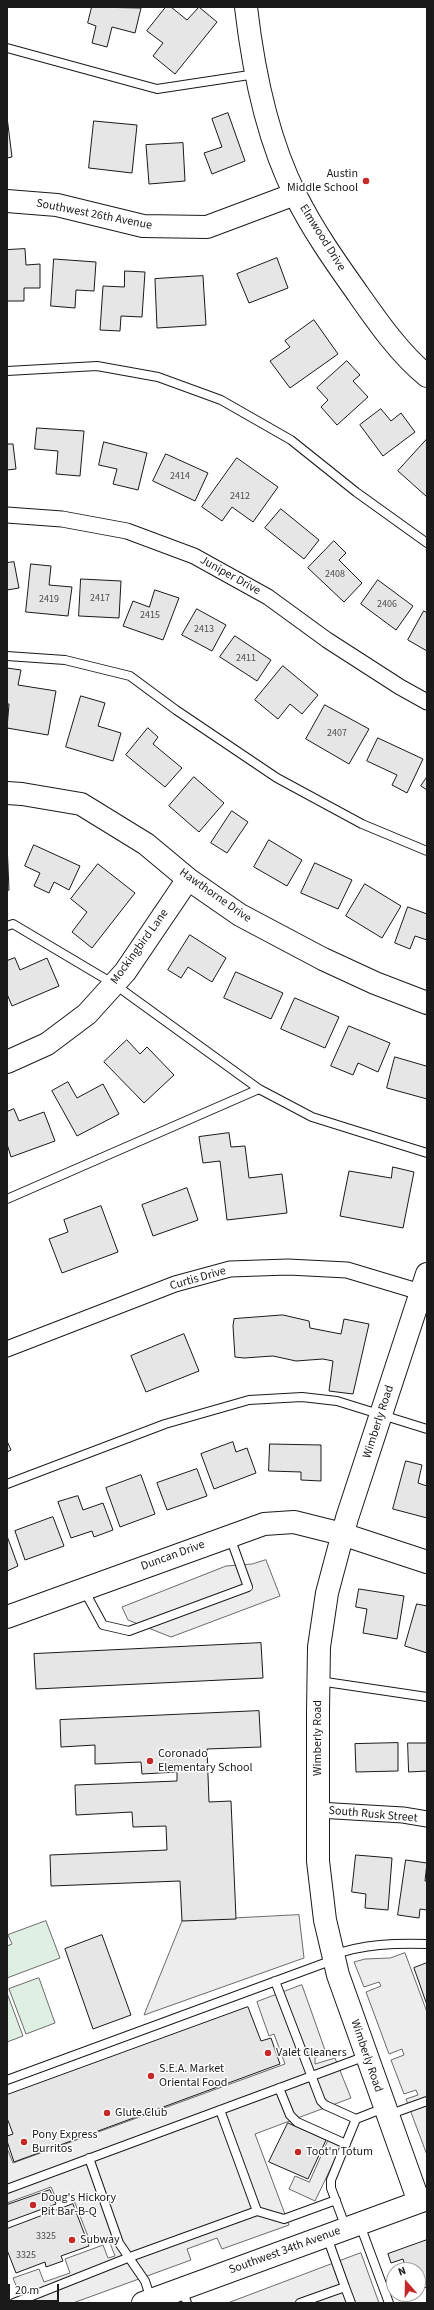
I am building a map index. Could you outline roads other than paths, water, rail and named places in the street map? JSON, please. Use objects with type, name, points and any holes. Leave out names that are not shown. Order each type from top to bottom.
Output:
[{"type":"main road","name":"Elmwood Drive","points":[[246,7],[251,51],[257,74],[280,157],[296,194],[317,235],[377,322],[417,368],[427,376]]},
{"type":"main road","name":"Southwest 26th Avenue","points":[[7,201],[57,205],[143,226],[207,227],[296,194]]},
{"type":"main road","name":"Hawthorne Drive","points":[[7,793],[22,794],[81,804],[146,844],[188,879],[240,915],[274,934],[375,983],[427,1003]]},
{"type":"main road","name":"Mockingbird Lane","points":[[7,1062],[47,1044],[87,1014],[125,972],[188,879]]},
{"type":"main road","name":"Wimberly Road","points":[[423,2201],[386,2112],[366,2056],[333,1958],[325,1920],[318,1861],[318,1681],[319,1647],[327,1593],[342,1534],[425,1287]]},
{"type":"main road","name":"Duncan Drive","points":[[7,1617],[264,1524],[294,1522],[342,1534],[427,1562]]},
{"type":"main road","name":"Southwest 34th Avenue","points":[[147,2301],[185,2296],[326,2236],[423,2201]]},
{"type":"street","name":"Juniper Drive","points":[[7,515],[62,519],[127,531],[194,556],[268,597],[327,640],[400,687],[427,702]]},
{"type":"street","name":"Curtis Drive","points":[[7,1348],[175,1284],[230,1269],[288,1267],[347,1270],[425,1287]]},
{"type":"street","name":"South Rusk Street","points":[[318,1810],[403,1815],[427,1820]]},
{"type":"lane","points":[[7,48],[157,89],[257,74]]},
{"type":"lane","points":[[7,371],[97,366],[158,377],[221,400],[291,440],[356,492],[427,543]]},
{"type":"lane","points":[[7,656],[65,660],[130,676],[176,710],[277,778],[362,824],[427,852]]},
{"type":"lane","points":[[7,926],[13,924],[114,984],[259,1089],[312,1117],[427,1153]]},
{"type":"lane","points":[[7,1199],[259,1089]]},
{"type":"lane","points":[[7,1484],[165,1424],[249,1400],[302,1397],[337,1401],[381,1416],[427,1429]]},
{"type":"lane","points":[[84,1589],[103,1625],[129,1631],[248,1587],[230,1536]]},
{"type":"lane","points":[[318,1681],[427,1697]]},
{"type":"lane","points":[[7,2080],[275,1981],[333,1958],[371,1946],[394,1943],[427,1944]]},
{"type":"lane","points":[[275,1981],[321,2101],[325,2105],[356,2119],[427,2101]]},
{"type":"lane","points":[[7,2189],[366,2056]]},
{"type":"lane","points":[[279,2088],[290,2115],[297,2122],[346,2144]]},
{"type":"lane","points":[[220,2110],[257,2212]]},
{"type":"lane","points":[[356,2119],[331,2180],[336,2200],[353,2226],[389,2303]]},
{"type":"lane","points":[[88,2158],[120,2243],[145,2282],[147,2301]]},
{"type":"lane","points":[[14,2303],[130,2257],[257,2212],[284,2219],[336,2200]]},
{"type":"lane","points":[[326,2236],[351,2303]]},
{"type":"lane","points":[[300,2303],[344,2287]]},
{"type":"place","name":"Austin Middle School","points":[[366,181]]},
{"type":"place","name":"Coronado Elementary School","points":[[150,1761]]},
{"type":"place","name":"Valet Cleaners","points":[[268,2053]]},
{"type":"place","name":"S.E.A. Market Oriental Food","points":[[151,2076]]},
{"type":"place","name":"Glute Club","points":[[107,2113]]},
{"type":"place","name":"Pony Express Burritos","points":[[24,2142]]},
{"type":"place","name":"Toot'n Totum","points":[[298,2152]]},
{"type":"place","name":"Doug's Hickory Pit Bar-B-Q","points":[[33,2205]]},
{"type":"place","name":"Subway","points":[[72,2240]]}]
